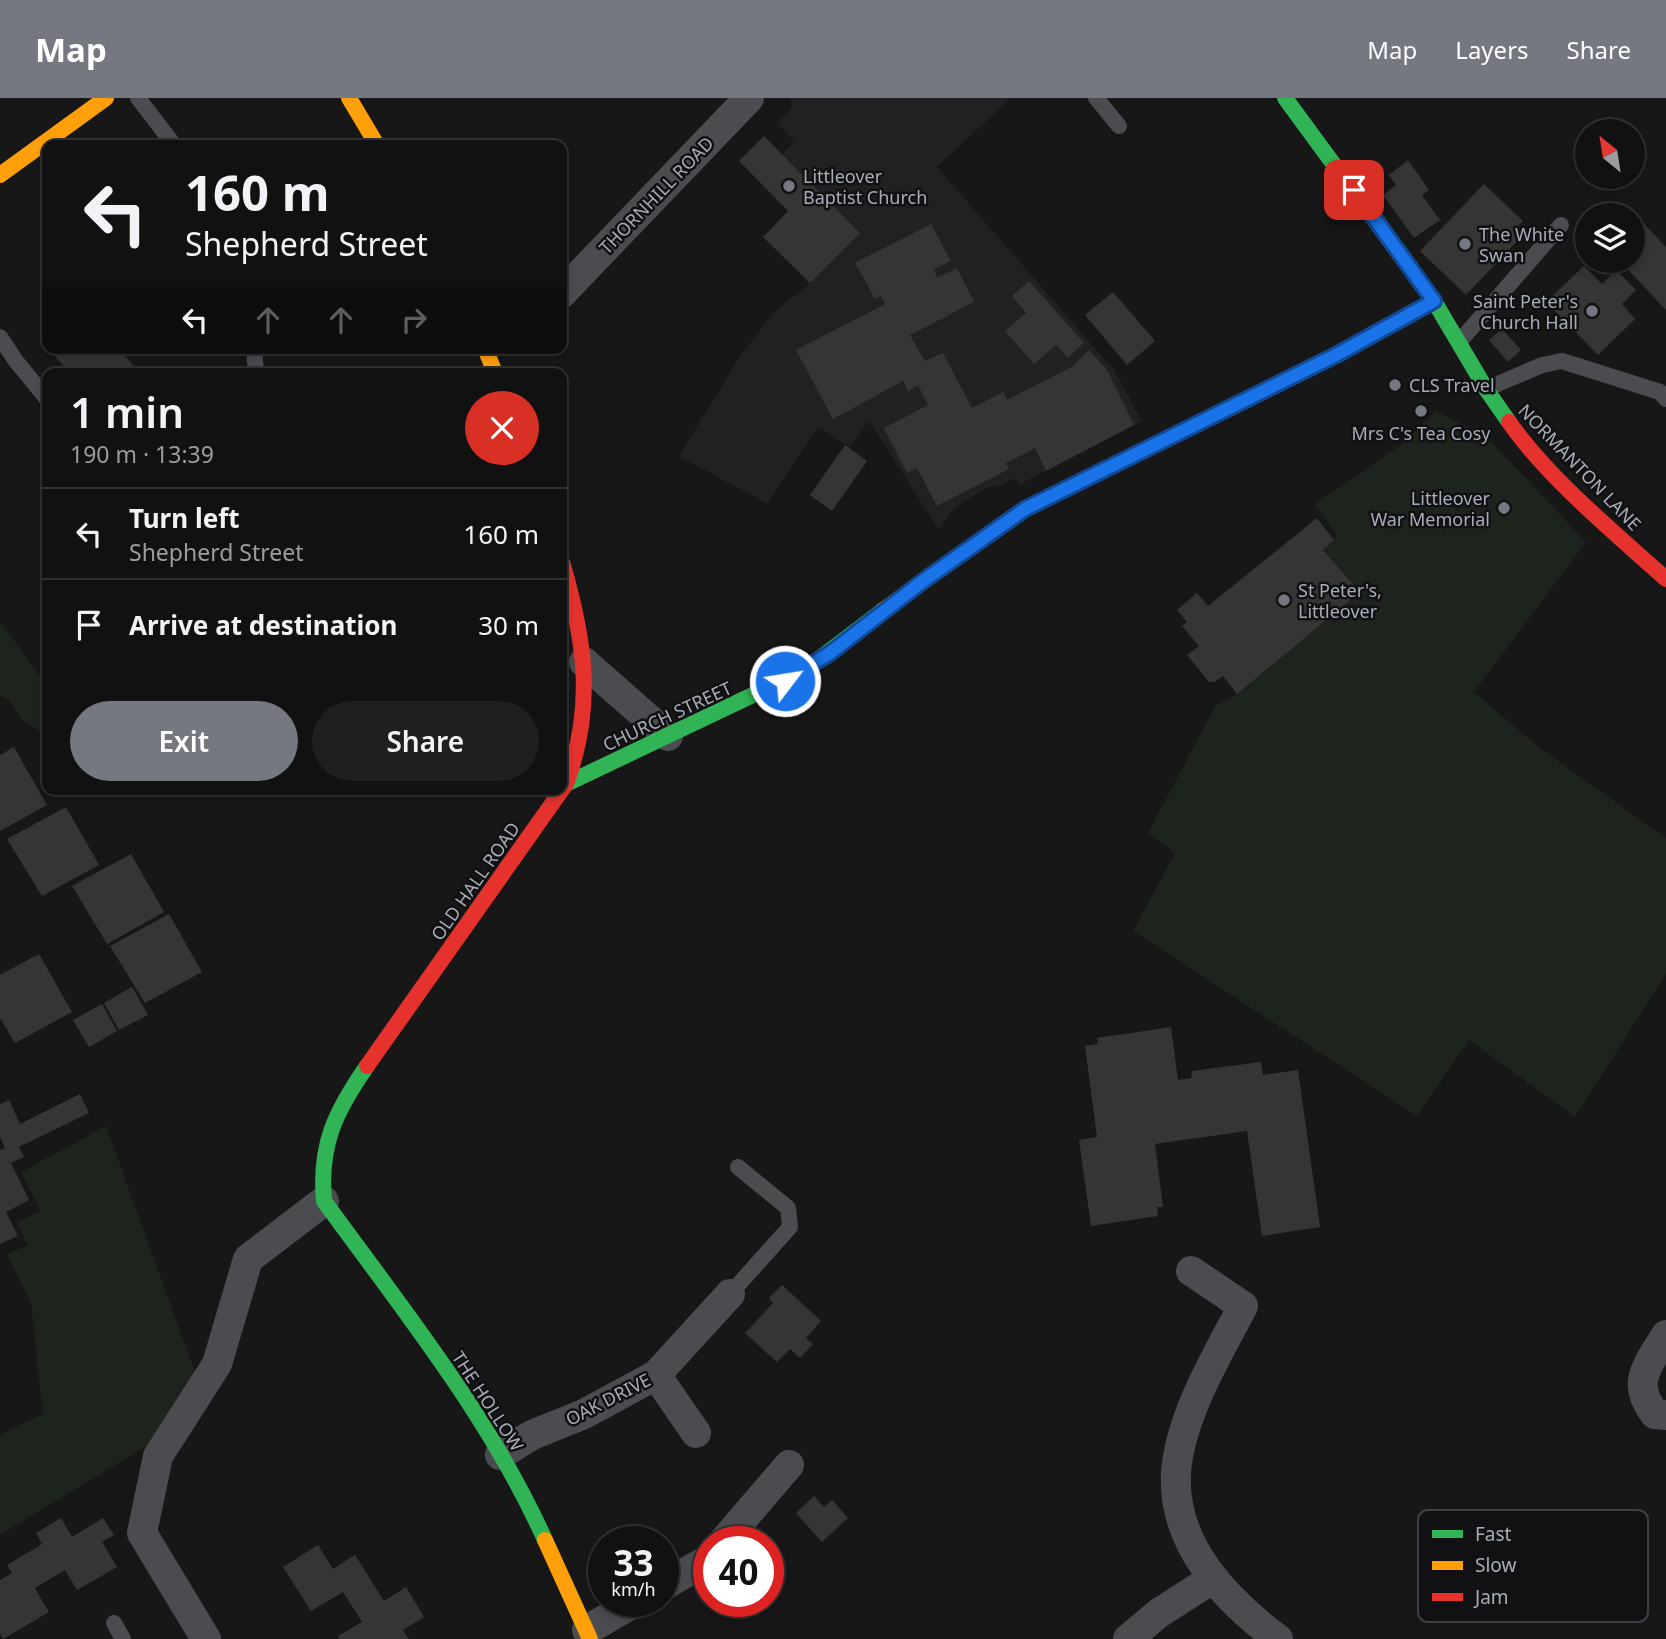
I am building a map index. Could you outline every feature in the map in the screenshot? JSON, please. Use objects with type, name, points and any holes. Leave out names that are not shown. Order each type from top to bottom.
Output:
[{"type":"street","points":[[48,140],[106,98]]},
{"type":"street","points":[[349,98],[374,140]]},
{"type":"street","name":"THORNHILL ROAD","points":[[567,288],[749,98]]},
{"type":"street","name":"NORMANTON LANE","points":[[1285,98],[1434,301],[1486,389],[1522,440],[1597,516],[1666,579]]},
{"type":"street","points":[[0,175],[42,144]]},
{"type":"street","name":"CHURCH STREET","points":[[567,782],[803,671],[1025,509],[1336,355],[1434,301]]},
{"type":"street","name":"OLD HALL ROAD","points":[[567,581],[579,627],[584,662],[586,720],[575,764],[567,778]]},
{"type":"street","points":[[584,662],[668,736]]},
{"type":"street","name":"OLD HALL ROAD","points":[[324,1201],[321,1171],[329,1128],[359,1078],[556,795]]},
{"type":"street","points":[[206,1639],[142,1533],[158,1456],[217,1364],[248,1259],[324,1201]]},
{"type":"street","name":"THE HOLLOW","points":[[324,1201],[458,1385],[527,1499],[588,1635]]},
{"type":"street","points":[[1191,1271],[1243,1306],[1202,1385],[1186,1430],[1176,1473],[1186,1532],[1212,1579],[1244,1614],[1278,1639]]},
{"type":"street","name":"OAK DRIVE","points":[[500,1455],[532,1435],[584,1414],[656,1375],[730,1294]]},
{"type":"street","points":[[1666,1335],[1641,1384],[1645,1401],[1655,1414],[1666,1415]]},
{"type":"street","points":[[656,1375],[696,1433]]},
{"type":"street","points":[[737,1526],[789,1465]]},
{"type":"street","points":[[1128,1639],[1159,1613],[1212,1579]]},
{"type":"street","points":[[588,1635],[614,1617]]},
{"type":"lane","points":[[138,98],[170,140]]},
{"type":"lane","points":[[1096,98],[1119,126]]},
{"type":"lane","points":[[1460,341],[1561,225]]},
{"type":"lane","points":[[0,337],[42,392]]},
{"type":"lane","points":[[1486,389],[1542,365],[1562,360],[1660,392],[1666,399]]},
{"type":"lane","points":[[730,1294],[790,1227],[788,1208],[738,1167]]},
{"type":"lane","points":[[114,1623],[123,1639]]},
{"type":"shaded area","points":[[790,98],[1011,98],[937,167],[1115,371],[1142,421],[1020,484],[1016,478],[999,486],[988,487],[955,507],[939,530],[869,421],[850,447],[818,427],[767,504],[679,456],[740,356],[774,312],[810,283],[860,233],[782,154],[794,141],[777,123],[792,108]]},
{"type":"shaded area","name":"St Peter's, Littleover","points":[[1436,411],[1486,436],[1586,542],[1474,692],[1540,748],[1666,838],[1666,974],[1575,1117],[1469,1040],[1417,1116],[1133,931],[1175,853],[1148,833],[1216,705],[1237,694],[1360,592],[1323,550],[1338,536],[1314,504],[1401,445]]},
{"type":"shaded area","points":[[0,621],[42,679],[42,733],[22,720],[8,699],[0,696]]},
{"type":"shaded area","points":[[106,1126],[196,1375],[153,1442],[0,1535],[0,1435],[43,1414],[31,1303],[7,1254],[28,1245],[17,1223],[41,1211],[21,1172]]},
{"type":"building","name":"Littleover Baptist Church","points":[[764,136],[860,233],[810,283],[763,237],[788,211],[739,161]]},
{"type":"building","points":[[1408,160],[1429,190],[1422,195],[1440,220],[1414,238],[1383,195],[1396,185],[1389,175]]},
{"type":"building","points":[[1484,184],[1523,221],[1516,228],[1523,235],[1466,295],[1420,251]]},
{"type":"building","points":[[931,224],[951,261],[934,269],[937,278],[957,268],[974,302],[910,335],[925,361],[943,353],[972,408],[1003,392],[1007,400],[1073,366],[1089,350],[1107,370],[1134,425],[1046,471],[1035,448],[1006,463],[1009,469],[937,506],[917,468],[907,473],[884,428],[928,405],[918,385],[908,391],[903,381],[833,419],[796,350],[885,304],[881,296],[875,299],[855,263]]},
{"type":"building","points":[[1645,225],[1666,247],[1666,310],[1631,273],[1645,273]]},
{"type":"building","name":"Saint Peter's Church Hall","points":[[1577,273],[1591,273],[1602,284],[1613,273],[1619,273],[1636,290],[1622,304],[1635,319],[1598,355],[1546,302]]},
{"type":"building","points":[[1029,281],[1084,343],[1068,358],[1056,345],[1034,364],[1005,331],[1026,313],[1012,296]]},
{"type":"building","points":[[1113,292],[1155,341],[1127,365],[1085,315]]},
{"type":"building","points":[[1502,329],[1521,350],[1508,362],[1489,340]]},
{"type":"building","points":[[53,354],[123,354],[136,368],[66,368]]},
{"type":"building","points":[[845,445],[867,461],[832,511],[810,495]]},
{"type":"building","name":"St Peter's, Littleover","points":[[1317,518],[1334,540],[1323,550],[1360,592],[1237,694],[1223,676],[1215,682],[1209,682],[1187,655],[1199,646],[1182,626],[1187,622],[1177,610],[1197,593],[1208,606]]},
{"type":"building","points":[[14,747],[47,805],[0,831],[0,755]]},
{"type":"building","points":[[66,807],[99,865],[42,896],[7,839]]},
{"type":"building","points":[[131,854],[164,912],[107,944],[72,886]]},
{"type":"building","points":[[169,914],[202,972],[145,1003],[110,946]]},
{"type":"building","points":[[39,954],[72,1012],[15,1043],[0,1018],[0,975]]},
{"type":"building","points":[[132,987],[148,1015],[119,1030],[104,1003]]},
{"type":"building","points":[[102,1004],[117,1031],[89,1047],[73,1020]]},
{"type":"building","points":[[1171,1027],[1178,1080],[1191,1078],[1192,1071],[1261,1062],[1263,1075],[1298,1070],[1320,1227],[1262,1236],[1247,1131],[1155,1144],[1163,1207],[1157,1207],[1158,1216],[1091,1226],[1079,1140],[1097,1137],[1085,1046],[1098,1044],[1097,1038]]},
{"type":"building","points":[[80,1094],[89,1113],[19,1147],[24,1157],[11,1163],[29,1200],[6,1212],[18,1236],[0,1244],[0,1150],[5,1148],[0,1137],[0,1104],[9,1100],[20,1124]]},
{"type":"building","points":[[782,1285],[821,1321],[806,1338],[813,1344],[800,1358],[790,1349],[777,1362],[745,1333],[773,1303],[769,1298]]},
{"type":"building","points":[[814,1496],[824,1507],[832,1500],[848,1518],[822,1542],[796,1513]]},
{"type":"building","points":[[61,1518],[72,1537],[103,1518],[114,1535],[102,1542],[117,1567],[77,1590],[65,1570],[35,1588],[49,1612],[3,1639],[0,1633],[0,1580],[12,1573],[7,1565],[42,1544],[36,1533]]},
{"type":"building","points":[[318,1545],[333,1569],[355,1555],[384,1601],[406,1587],[424,1617],[403,1630],[409,1639],[340,1639],[338,1636],[362,1622],[343,1592],[311,1611],[283,1567]]},
{"type":"traffic: fast","points":[[1285,98],[1434,301],[1486,389],[1509,422]]},
{"type":"traffic: fast","points":[[1148,448],[1337,355],[1434,301]]},
{"type":"traffic: fast","points":[[567,784],[803,671],[882,611]]},
{"type":"traffic: fast","points":[[367,1066],[346,1099],[332,1130],[324,1163],[324,1201],[472,1407],[523,1495],[545,1540]]},
{"type":"traffic: slow","points":[[48,140],[106,98]]},
{"type":"traffic: slow","points":[[349,98],[374,140]]},
{"type":"traffic: slow","points":[[0,175],[42,144]]},
{"type":"traffic: slow","points":[[487,354],[493,368]]},
{"type":"traffic: slow","points":[[882,611],[1025,509],[1148,448]]},
{"type":"traffic: slow","points":[[545,1540],[590,1639]]},
{"type":"traffic: jam","points":[[1509,422],[1543,464],[1604,524],[1666,579]]},
{"type":"traffic: jam","points":[[567,580],[581,646],[584,700],[581,727],[567,781]]},
{"type":"traffic: jam","points":[[367,1066],[558,795]]},
{"type":"place","name":"Littleover Baptist Church","points":[[789,186]]},
{"type":"place","name":"The White Swan","points":[[1465,244]]},
{"type":"place","name":"Saint Peter's Church Hall","points":[[1592,311]]},
{"type":"place","name":"CLS Travel","points":[[1395,385]]},
{"type":"place","name":"Mrs C's Tea Cosy","points":[[1421,411]]},
{"type":"place","name":"Littleover War Memorial","points":[[1504,508]]},
{"type":"place","name":"St Peter's, Littleover","points":[[1284,600]]},
{"type":"route","points":[[785,681],[830,653],[923,581],[1025,509],[1336,355],[1434,301],[1354,190]]}]
